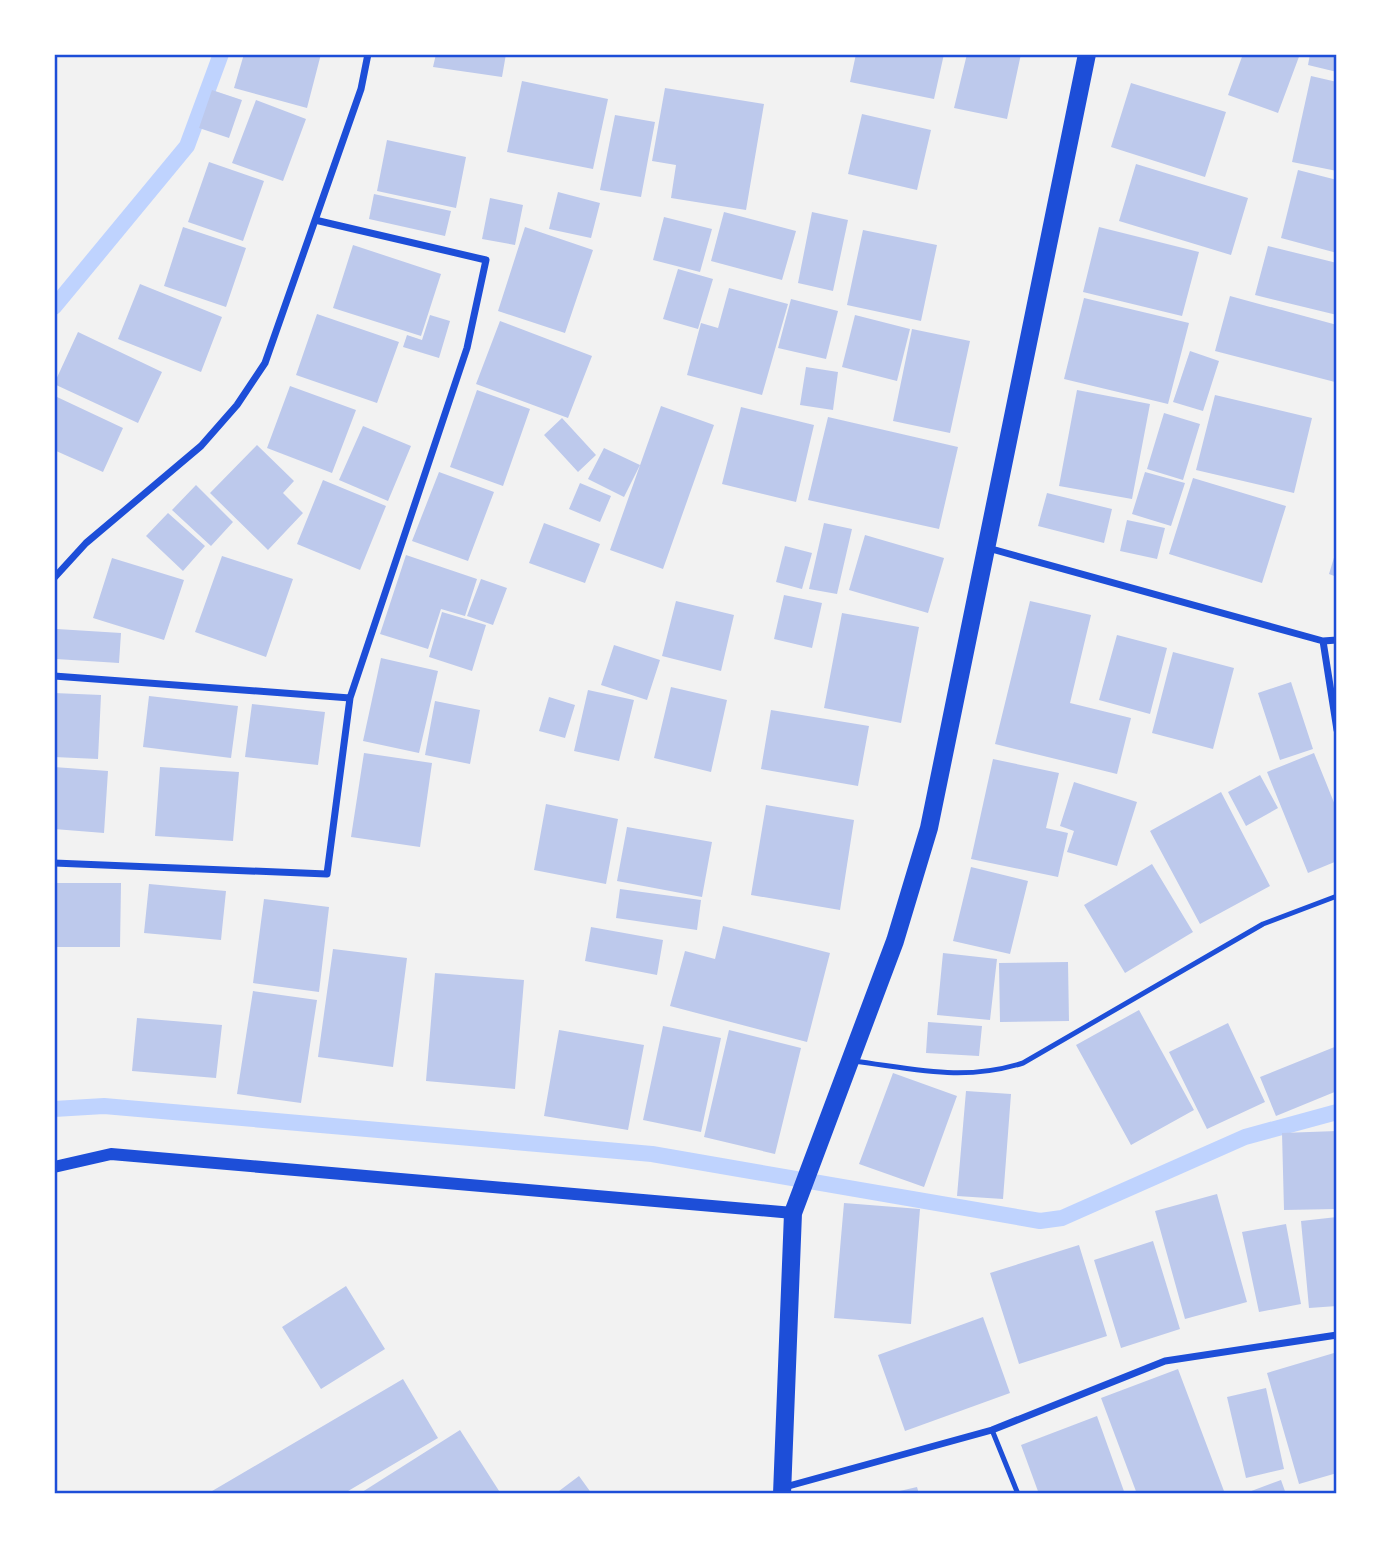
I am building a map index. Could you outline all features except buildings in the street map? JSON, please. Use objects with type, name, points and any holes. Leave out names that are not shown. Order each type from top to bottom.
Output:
[{"type":"main road","points":[[781,1491],[793,1213],[895,941],[929,828],[984,547],[1087,54]]},
{"type":"street","points":[[54,578],[86,543],[201,446],[237,405],[265,363],[361,89],[368,54]]},
{"type":"street","points":[[54,863],[327,874],[350,698],[467,348],[486,260],[315,220]]},
{"type":"street","points":[[984,547],[1323,641],[1337,640]]},
{"type":"street","points":[[1323,641],[1337,730]]},
{"type":"street","points":[[54,676],[350,698]]},
{"type":"street","points":[[54,1167],[111,1154],[793,1213]]},
{"type":"street","points":[[781,1491],[992,1430],[1164,1361],[1337,1335]]},
{"type":"lane","points":[[850,1061],[961,1075],[991,1073],[1023,1063],[1263,924],[1337,895]]},
{"type":"lane","points":[[992,1430],[1017,1494]]},
{"type":"waterway","points":[[54,307],[187,146],[221,54]]},
{"type":"waterway","points":[[54,1109],[104,1106],[652,1154],[1040,1221],[1062,1218],[1245,1137],[1337,1112]]}]
